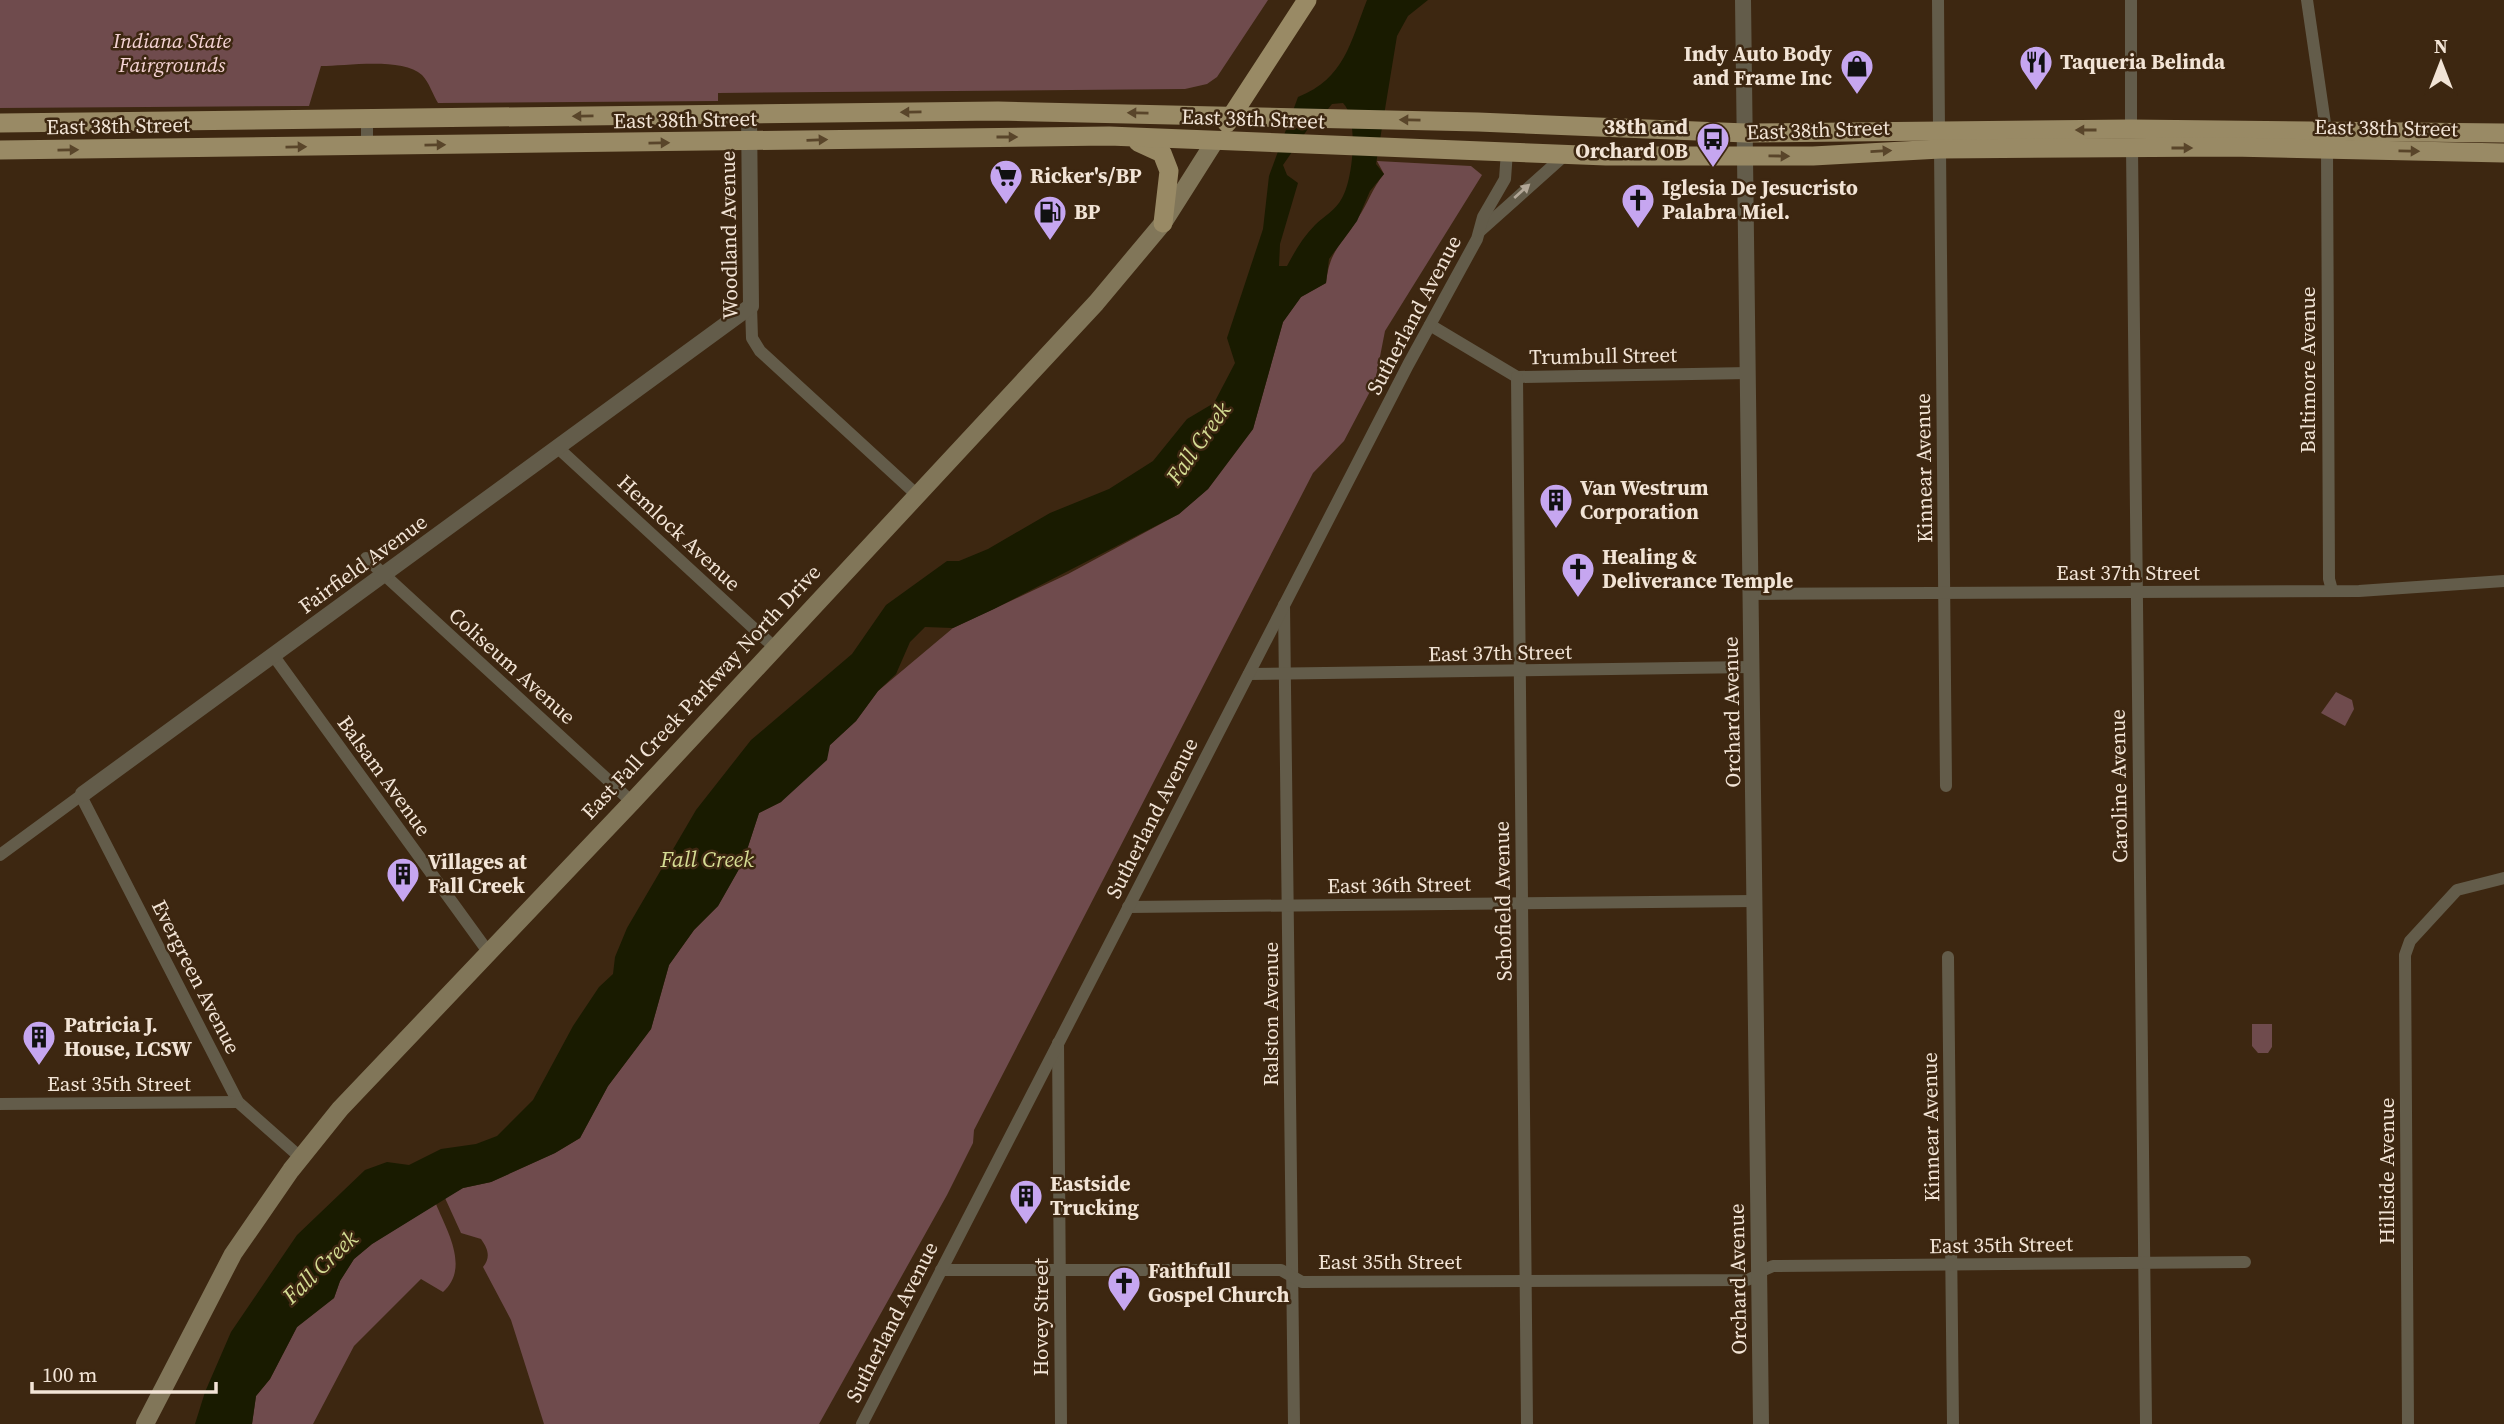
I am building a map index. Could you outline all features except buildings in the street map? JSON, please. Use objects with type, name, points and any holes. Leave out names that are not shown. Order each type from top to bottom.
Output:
[{"type":"main road","name":"East Fall Creek Parkway North Drive","points":[[145,1424],[233,1254],[300,1157],[370,1073],[489,953],[632,802],[1096,303],[1163,223],[1307,0]]},
{"type":"main road","name":"East 38th Street","points":[[0,123],[998,111],[1478,122],[1939,140],[2326,140],[2504,133]]},
{"type":"main road","name":"East 38th Street","points":[[0,150],[1109,136],[1567,154],[1813,156],[1939,140]]},
{"type":"main road","points":[[1109,136],[1141,143],[1161,153],[1169,171],[1163,223]]},
{"type":"main road","name":"East 38th Street","points":[[2326,140],[2504,153]]},
{"type":"street","name":"Orchard Avenue","points":[[1743,0],[1761,1424]]},
{"type":"street","name":"Kinnear Avenue","points":[[1938,0],[1947,786]]},
{"type":"street","name":"Caroline Avenue","points":[[2131,0],[2146,1424]]},
{"type":"street","name":"Baltimore Avenue","points":[[2307,0],[2326,140],[2329,579],[2332,590]]},
{"type":"street","name":"Woodland Avenue","points":[[749,114],[751,337],[760,351],[916,494]]},
{"type":"street","points":[[367,118],[367,146]]},
{"type":"street","name":"Sutherland Avenue","points":[[862,1424],[1284,604],[1479,232],[1483,216],[1505,180],[1507,151]]},
{"type":"street","name":"Sutherland Avenue","points":[[1479,232],[1550,165],[1567,154]]},
{"type":"street","name":"Fairfield Avenue","points":[[0,855],[751,306]]},
{"type":"street","name":"Trumbull Street","points":[[1430,325],[1517,377],[1749,373]]},
{"type":"street","name":"Schofield Avenue","points":[[1517,377],[1527,1424]]},
{"type":"street","name":"Hemlock Avenue","points":[[557,447],[774,647]]},
{"type":"street","name":"Coliseum Avenue","points":[[366,558],[632,802]]},
{"type":"street","name":"East 37th Street","points":[[1751,594],[2387,590],[2504,581]]},
{"type":"street","name":"Ralston Avenue","points":[[1284,604],[1294,1424]]},
{"type":"street","name":"Balsam Avenue","points":[[273,655],[489,953]]},
{"type":"street","name":"East 37th Street","points":[[1249,674],[1519,673],[1752,667]]},
{"type":"street","name":"Evergreen Avenue","points":[[82,795],[238,1102],[300,1157]]},
{"type":"street","name":"Hillside Avenue","points":[[2408,1424],[2405,955],[2410,941],[2457,890],[2504,878]]},
{"type":"street","name":"East 36th Street","points":[[1128,907],[1755,901]]},
{"type":"street","name":"Kinnear Avenue","points":[[1948,957],[1953,1424]]},
{"type":"street","name":"Hovey Street","points":[[1059,1042],[1061,1424]]},
{"type":"street","name":"East 35th Street","points":[[0,1104],[238,1102]]},
{"type":"street","name":"East 35th Street","points":[[941,1270],[1281,1269],[1302,1282],[1526,1281],[1747,1279],[1773,1266],[2245,1262]]},
{"type":"green space","name":"Indiana State Fairgrounds","points":[[0,0],[1268,0],[1217,77],[1207,84],[1185,89],[718,93],[718,101],[438,103],[422,75],[413,69],[374,64],[321,66],[309,106],[0,108]]},
{"type":"green space","points":[[1377,161],[1471,166],[1482,175],[1385,331],[1375,382],[1344,441],[1313,473],[974,1130],[973,1143],[947,1195],[819,1424],[544,1424],[511,1320],[483,1267],[488,1256],[485,1246],[481,1239],[461,1233],[445,1198],[463,1188],[491,1182],[555,1153],[580,1138],[608,1086],[651,1029],[669,965],[694,930],[718,906],[743,862],[759,813],[781,802],[830,745],[856,721],[878,691],[953,628],[1068,574],[1179,514],[1208,489],[1253,429],[1283,322],[1301,297],[1326,283],[1334,254],[1384,174]]},
{"type":"green space","points":[[2336,692],[2352,700],[2354,709],[2345,726],[2321,713]]},
{"type":"green space","points":[[2252,1024],[2272,1024],[2272,1047],[2268,1053],[2258,1053],[2252,1046]]},
{"type":"green space","points":[[436,1204],[450,1237],[456,1261],[451,1282],[443,1292],[421,1279],[354,1346],[313,1424],[252,1424],[256,1396],[270,1379],[297,1327],[334,1298],[340,1281],[354,1259],[372,1244]]},
{"type":"water","name":"Fall Creek","points":[[1367,0],[1428,0],[1408,16],[1397,36],[1376,164],[1384,174],[1370,191],[1357,221],[1329,259],[1326,283],[1301,297],[1283,322],[1253,429],[1208,489],[1179,514],[994,609],[953,628],[925,627],[910,642],[896,674],[878,691],[856,721],[830,745],[827,760],[781,802],[759,813],[743,862],[718,906],[694,930],[669,965],[651,1029],[608,1086],[580,1138],[555,1153],[491,1182],[463,1188],[372,1244],[354,1259],[340,1281],[334,1298],[297,1327],[270,1379],[256,1396],[252,1424],[195,1424],[205,1392],[231,1332],[297,1235],[365,1170],[387,1162],[409,1165],[441,1149],[476,1144],[497,1136],[533,1100],[573,1026],[599,987],[613,974],[615,957],[627,928],[696,810],[751,740],[852,654],[886,605],[947,561],[959,561],[988,549],[1050,513],[1109,489],[1153,461],[1187,419],[1214,403],[1235,363],[1227,338],[1263,229],[1269,176],[1298,97],[1326,80],[1344,58]],"holes":[[[1343,103],[1348,111],[1353,150],[1349,178],[1342,198],[1307,234],[1287,266],[1279,266],[1280,244],[1298,183],[1287,175],[1283,165],[1314,120],[1324,114],[1332,104]]]},
{"type":"place","name":"Taqueria Belinda","points":[[2036,92]]},
{"type":"place","name":"Indy Auto Body and Frame Inc","points":[[1857,96]]},
{"type":"place","name":"38th and Orchard OB","points":[[1713,169]]},
{"type":"place","name":"Ricker's/BP","points":[[1006,206]]},
{"type":"place","name":"Iglesia De Jesucristo Palabra Miel.","points":[[1638,230]]},
{"type":"place","name":"BP","points":[[1050,242]]},
{"type":"place","name":"Van Westrum Corporation","points":[[1556,530]]},
{"type":"place","name":"Healing & Deliverance Temple","points":[[1578,599]]},
{"type":"place","name":"Villages at Fall Creek","points":[[403,904]]},
{"type":"place","name":"Patricia J. House, LCSW","points":[[39,1067]]},
{"type":"place","name":"Eastside Trucking","points":[[1026,1226]]},
{"type":"place","name":"Faithfull Gospel Church","points":[[1124,1313]]}]
